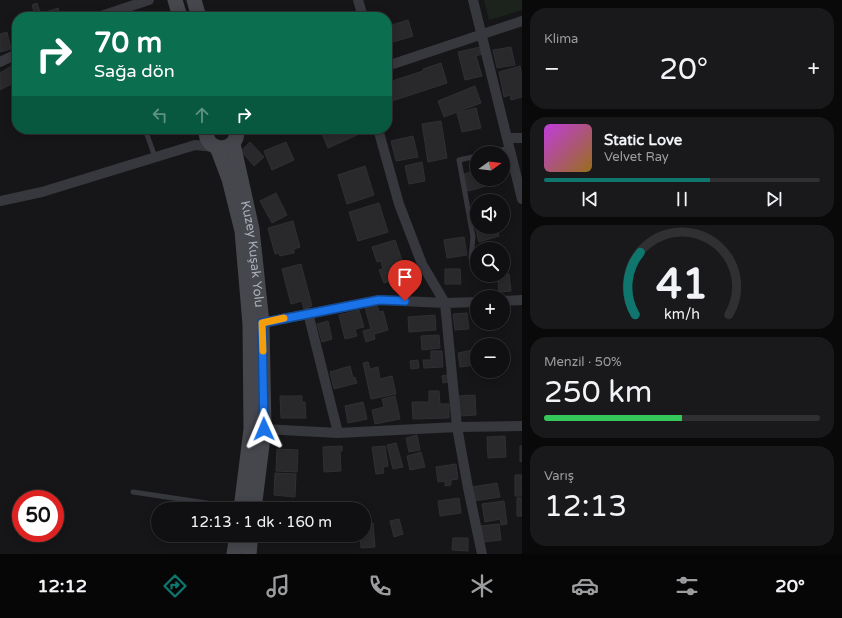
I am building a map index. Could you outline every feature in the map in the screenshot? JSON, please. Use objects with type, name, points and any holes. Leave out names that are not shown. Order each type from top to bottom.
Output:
[{"type":"main road","points":[[175,0],[179,12]]},
{"type":"main road","points":[[194,0],[198,12]]},
{"type":"main road","name":"Kuzey Kuşak Yolu","points":[[206,134],[208,141],[220,154],[229,179],[242,231],[250,324],[252,429],[246,502]]},
{"type":"main road","points":[[220,154],[222,148],[237,135]]},
{"type":"main road","name":"Kuzey Kuşak Yolu","points":[[237,135],[252,229],[262,323],[264,429],[247,502]]},
{"type":"main road","points":[[234,554],[236,542]]},
{"type":"main road","points":[[249,554],[250,542]]},
{"type":"street","points":[[113,12],[149,0]]},
{"type":"street","points":[[358,0],[362,12]]},
{"type":"street","points":[[473,0],[522,199]]},
{"type":"street","points":[[392,64],[522,21]]},
{"type":"street","points":[[0,62],[12,56]]},
{"type":"street","points":[[194,145],[202,134]]},
{"type":"street","points":[[379,134],[399,204],[422,264],[445,303],[457,427],[482,554]]},
{"type":"street","points":[[509,143],[522,138]]},
{"type":"street","points":[[194,145],[220,154]]},
{"type":"street","points":[[0,201],[42,192],[194,145],[220,154]]},
{"type":"street","points":[[262,323],[379,300],[445,303],[470,302]]},
{"type":"street","points":[[510,301],[522,300]]},
{"type":"street","points":[[308,313],[338,433]]},
{"type":"street","points":[[264,429],[338,433],[457,427],[522,426]]},
{"type":"lane","points":[[147,134],[155,157]]},
{"type":"lane","points":[[503,146],[509,143]]},
{"type":"lane","points":[[470,158],[459,160],[474,237],[474,242]]},
{"type":"lane","points":[[133,492],[199,502]]},
{"type":"shaded area","points":[[484,0],[522,0],[522,10],[489,20]]},
{"type":"building","points":[[37,3],[40,12],[34,12],[32,5]]},
{"type":"building","points":[[58,8],[59,12],[45,12]]},
{"type":"building","points":[[408,20],[413,36],[393,42],[392,25]]},
{"type":"building","points":[[7,32],[11,49],[0,52],[0,34]]},
{"type":"building","points":[[480,47],[482,54],[476,56],[482,76],[465,80],[458,52]]},
{"type":"building","points":[[511,47],[515,65],[497,68],[493,50]]},
{"type":"building","points":[[441,63],[447,83],[392,101],[392,87],[394,86],[392,81],[423,71],[423,69]]},
{"type":"building","points":[[12,66],[12,84],[0,90],[0,73]]},
{"type":"building","points":[[520,66],[522,76],[522,97],[511,100],[510,95],[504,97],[499,72]]},
{"type":"building","points":[[475,86],[481,103],[444,117],[438,101]]},
{"type":"building","points":[[476,108],[481,128],[462,132],[457,113]]},
{"type":"building","points":[[441,121],[447,158],[428,162],[422,124]]},
{"type":"building","points":[[322,134],[357,134],[357,135],[328,148]]},
{"type":"building","points":[[413,136],[418,157],[396,161],[391,141]]},
{"type":"building","points":[[250,142],[264,157],[254,166],[241,151]]},
{"type":"building","points":[[286,142],[294,160],[272,170],[264,151]]},
{"type":"building","points":[[422,162],[425,181],[409,184],[405,166]]},
{"type":"building","points":[[365,166],[374,195],[347,204],[338,175]]},
{"type":"building","points":[[470,172],[470,186],[486,186],[468,191],[464,174]]},
{"type":"building","points":[[276,193],[287,215],[272,223],[260,201]]},
{"type":"building","points":[[379,203],[388,232],[358,241],[349,212]]},
{"type":"building","points":[[293,221],[300,247],[294,249],[294,253],[280,256],[279,253],[275,254],[268,228]]},
{"type":"building","points":[[477,234],[498,234],[499,236],[479,242]]},
{"type":"building","points":[[464,237],[467,255],[447,258],[444,240]]},
{"type":"building","points":[[395,240],[407,275],[384,283],[379,270],[383,269],[381,261],[377,262],[372,247]]},
{"type":"building","points":[[301,264],[312,306],[304,309],[302,301],[291,304],[282,269]]},
{"type":"building","points":[[445,269],[460,269],[461,284],[445,284]]},
{"type":"building","points":[[498,282],[510,282],[511,291],[499,290]]},
{"type":"building","points":[[377,304],[379,312],[383,311],[388,330],[374,334],[375,339],[366,342],[363,331],[371,329],[365,307]]},
{"type":"building","points":[[359,310],[364,327],[355,329],[357,336],[345,339],[339,315]]},
{"type":"building","points":[[467,313],[469,329],[455,330],[453,314]]},
{"type":"building","points":[[435,315],[436,330],[409,332],[408,317]]},
{"type":"building","points":[[328,321],[332,339],[322,342],[317,324]]},
{"type":"building","points":[[439,335],[440,348],[422,350],[421,336]]},
{"type":"building","points":[[431,351],[442,351],[443,367],[424,368],[423,360],[431,360]]},
{"type":"building","points":[[470,351],[470,366],[460,367],[458,353]]},
{"type":"building","points":[[418,360],[419,368],[411,369],[410,361]]},
{"type":"building","points":[[368,362],[370,369],[378,367],[380,379],[392,376],[396,394],[371,399],[363,363]]},
{"type":"building","points":[[350,366],[353,378],[355,377],[357,383],[334,389],[330,372]]},
{"type":"building","points":[[447,375],[448,382],[443,383],[442,376]]},
{"type":"building","points":[[429,391],[439,391],[440,404],[449,404],[449,418],[413,419],[412,402],[429,402]]},
{"type":"building","points":[[475,395],[476,415],[460,416],[458,396]]},
{"type":"building","points":[[280,396],[302,396],[302,402],[305,402],[306,418],[281,418]]},
{"type":"building","points":[[395,396],[400,419],[375,424],[372,410],[384,407],[382,399]]},
{"type":"building","points":[[363,402],[367,419],[348,423],[345,406]]},
{"type":"building","points":[[417,435],[420,450],[409,452],[406,438]]},
{"type":"building","points":[[505,436],[506,457],[488,458],[487,437]]},
{"type":"building","points":[[396,443],[403,467],[393,469],[387,445]]},
{"type":"building","points":[[342,446],[342,451],[340,451],[341,471],[324,472],[323,447]]},
{"type":"building","points":[[385,446],[388,466],[383,467],[384,473],[376,474],[372,447]]},
{"type":"building","points":[[520,446],[522,446],[522,461],[520,462]]},
{"type":"building","points":[[277,449],[298,450],[297,472],[276,471]]},
{"type":"building","points":[[421,452],[425,467],[410,470],[407,456]]},
{"type":"building","points":[[456,464],[458,479],[451,480],[451,485],[445,486],[445,481],[438,482],[436,467]]},
{"type":"building","points":[[275,473],[296,474],[295,497],[274,495]]},
{"type":"building","points":[[515,475],[522,475],[522,496],[515,496]]},
{"type":"building","points":[[497,483],[500,497],[474,501],[472,487]]},
{"type":"building","points":[[459,498],[461,513],[440,516],[438,501]]},
{"type":"building","points":[[517,498],[522,498],[522,516],[517,516]]},
{"type":"building","points":[[504,501],[507,524],[501,525],[500,519],[485,522],[482,504]]},
{"type":"building","points":[[399,519],[403,534],[394,537],[390,521]]},
{"type":"building","points":[[373,523],[375,547],[361,548],[361,542],[371,542],[371,524]]},
{"type":"building","points":[[499,524],[501,540],[483,542],[481,526]]},
{"type":"building","points":[[453,538],[468,538],[468,551],[452,550]]},
{"type":"slow traffic","points":[[263,351],[262,323],[284,318]]},
{"type":"route","points":[[264,429],[262,323],[379,300],[405,301]]}]
